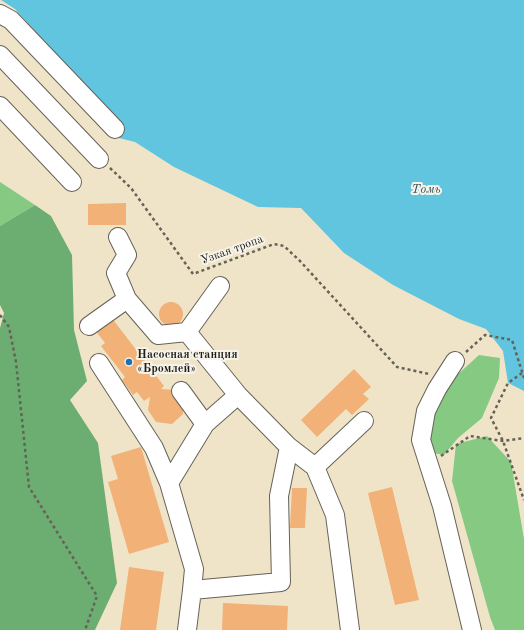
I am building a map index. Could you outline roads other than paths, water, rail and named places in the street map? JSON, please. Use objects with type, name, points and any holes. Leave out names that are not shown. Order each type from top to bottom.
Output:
[{"type":"lane","points":[[0,14],[11,20],[115,129]]},
{"type":"lane","points":[[0,55],[99,159]]},
{"type":"lane","points":[[0,106],[72,182]]},
{"type":"lane","points":[[118,237],[128,255],[116,273],[127,299],[158,335],[187,332],[220,286]]},
{"type":"lane","points":[[89,326],[127,299]]},
{"type":"lane","points":[[187,332],[238,395],[289,447],[315,467],[335,515],[350,630]]},
{"type":"lane","points":[[454,361],[426,411],[421,440],[442,506],[472,630]]},
{"type":"lane","points":[[99,363],[154,448],[169,483],[194,570],[187,630]]},
{"type":"lane","points":[[181,391],[205,424]]},
{"type":"lane","points":[[169,483],[205,424],[238,395]]},
{"type":"lane","points":[[315,467],[364,421]]},
{"type":"lane","points":[[192,590],[281,582],[279,496],[289,447]]},
{"type":"water","name":"Томь","points":[[1,0],[524,0],[524,391],[508,383],[503,351],[486,329],[459,319],[393,285],[344,253],[301,208],[258,207],[174,167],[135,142],[119,138],[117,121],[15,9]]},
{"type":"place","name":"Насосная станция «Бромлей»","points":[[129,362]]}]
